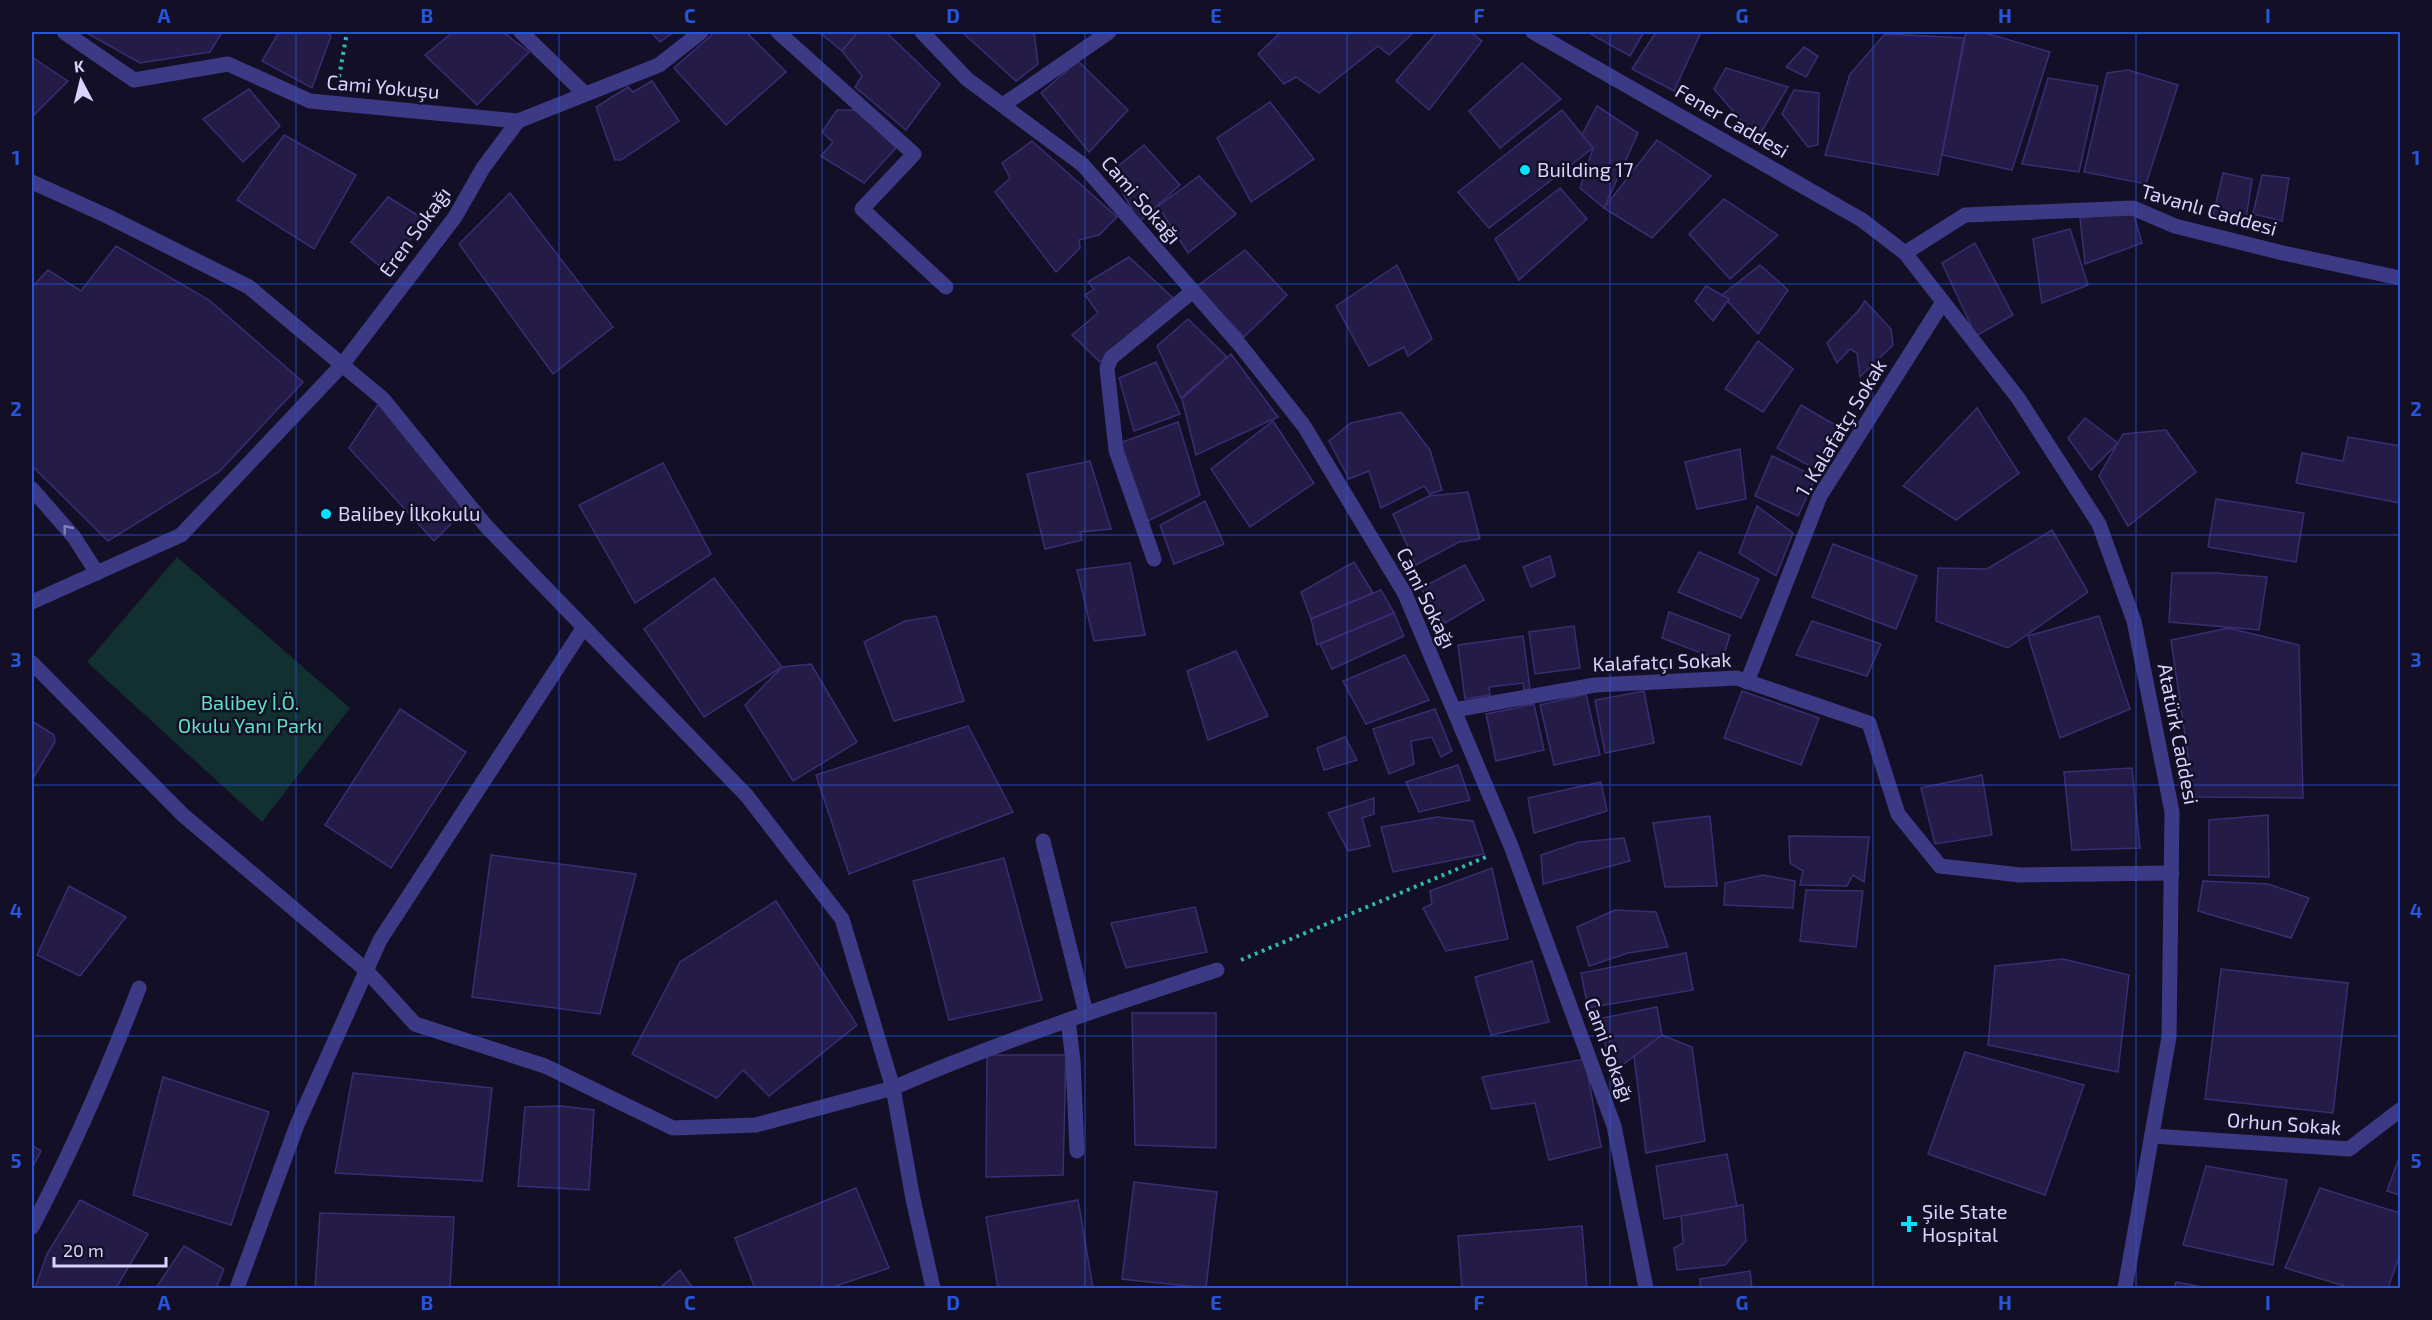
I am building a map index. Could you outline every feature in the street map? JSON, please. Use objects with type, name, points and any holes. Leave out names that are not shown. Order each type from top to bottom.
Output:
[{"type":"street","name":"Cami Yokuşu","points":[[64,32],[135,80],[228,64],[310,101],[518,120],[659,65],[701,32]]},
{"type":"street","points":[[521,32],[585,94]]},
{"type":"street","points":[[778,32],[914,154],[862,209],[946,287]]},
{"type":"street","name":"Cami Sokağı","points":[[922,32],[968,79],[1083,165],[1240,345],[1304,426],[1405,594],[1511,846],[1614,1126],[1646,1288]]},
{"type":"street","points":[[1003,105],[1109,32]]},
{"type":"street","name":"Fener Caddesi","points":[[1533,32],[1862,220],[1905,253]]},
{"type":"street","name":"Eren Sokağı","points":[[32,602],[181,535],[342,364],[455,217],[483,168],[518,120]]},
{"type":"street","points":[[32,182],[107,216],[249,287],[383,399],[486,526],[747,796],[842,919],[893,1088],[913,1199],[933,1288]]},
{"type":"street","name":"Tavanlı Caddesi","points":[[1905,253],[1965,215],[2133,208],[2175,226],[2283,253],[2400,278]]},
{"type":"street","name":"Atatürk Caddesi","points":[[1905,253],[2018,398],[2099,524],[2134,621],[2172,812],[2172,873],[2169,1037],[2125,1288]]},
{"type":"street","points":[[1154,559],[1116,450],[1107,368],[1112,358],[1192,291]]},
{"type":"street","name":"1. Kalafatçı Sokak","points":[[1747,682],[1820,496],[1944,302]]},
{"type":"street","points":[[32,489],[74,537],[97,573]]},
{"type":"street","points":[[237,1288],[297,1125],[380,940],[584,627]]},
{"type":"street","points":[[32,663],[183,815],[366,970],[415,1024],[545,1066],[673,1128],[756,1125],[893,1088],[1086,1013],[1217,970]]},
{"type":"street","name":"Kalafatçı Sokak","points":[[1454,710],[1595,685],[1737,678],[1869,723],[1898,814],[1940,866],[2020,875],[2172,873]]},
{"type":"street","points":[[1043,841],[1086,1013]]},
{"type":"street","points":[[32,1227],[67,1160],[105,1076],[139,988]]},
{"type":"street","points":[[1068,1020],[1073,1061],[1077,1151]]},
{"type":"street","name":"Orhun Sokak","points":[[2152,1136],[2349,1149],[2400,1110]]},
{"type":"path","points":[[334,104],[347,32]]},
{"type":"path","points":[[1217,970],[1511,846]]},
{"type":"green space","name":"Balibey İ.Ö. Okulu Yanı Parkı","points":[[177,557],[350,708],[262,822],[87,662]]},
{"type":"building","points":[[85,32],[222,32],[210,52],[140,63]]},
{"type":"building","points":[[279,32],[326,32],[331,36],[312,88],[262,61]]},
{"type":"building","points":[[453,32],[503,32],[529,52],[477,105],[425,55]]},
{"type":"building","points":[[651,32],[674,32],[660,42]]},
{"type":"building","points":[[715,32],[746,32],[786,72],[726,125],[674,68]]},
{"type":"building","points":[[819,32],[858,32],[842,51]]},
{"type":"building","points":[[858,32],[886,32],[940,84],[906,130],[855,87],[862,76],[842,51]]},
{"type":"building","points":[[1034,32],[1038,64],[1016,81],[963,33]]},
{"type":"building","points":[[1281,32],[1414,32],[1389,55],[1378,46],[1319,93],[1296,77],[1284,84],[1258,54]]},
{"type":"building","points":[[1437,32],[1470,32],[1482,41],[1429,110],[1396,81]]},
{"type":"building","points":[[1587,32],[1644,32],[1630,56]]},
{"type":"building","points":[[1656,32],[1701,32],[1674,91],[1632,69]]},
{"type":"building","points":[[1966,32],[1982,32],[2050,52],[2012,170],[1942,155]]},
{"type":"building","points":[[1885,34],[1964,38],[1938,175],[1825,155],[1850,74]]},
{"type":"building","points":[[1804,47],[1818,56],[1806,77],[1786,67]]},
{"type":"building","points":[[32,57],[68,81],[32,117]]},
{"type":"building","points":[[1078,61],[1128,110],[1089,152],[1041,93]]},
{"type":"building","points":[[1522,63],[1561,99],[1500,148],[1469,111]]},
{"type":"building","points":[[1726,68],[1788,87],[1757,139],[1714,89]]},
{"type":"building","points":[[2128,70],[2178,85],[2146,184],[2084,172],[2107,73]]},
{"type":"building","points":[[2048,78],[2098,86],[2079,172],[2022,164]]},
{"type":"building","points":[[652,81],[679,121],[621,160],[615,160],[596,107],[628,87],[633,92]]},
{"type":"building","points":[[249,89],[280,126],[243,162],[203,119]]},
{"type":"building","points":[[1794,90],[1819,93],[1818,145],[1808,147],[1782,114]]},
{"type":"building","points":[[1270,102],[1314,159],[1251,202],[1217,138]]},
{"type":"building","points":[[1597,106],[1638,133],[1604,208],[1580,188],[1593,148],[1582,135]]},
{"type":"building","points":[[837,110],[857,110],[896,148],[864,183],[821,156],[833,142],[822,132]]},
{"type":"building","name":"Building 17","points":[[1562,110],[1593,148],[1489,228],[1458,192]]},
{"type":"building","points":[[284,135],[356,175],[314,249],[237,200]]},
{"type":"building","points":[[1657,140],[1711,176],[1652,238],[1604,208]]},
{"type":"building","points":[[1032,141],[1117,217],[1099,235],[1079,240],[1080,248],[1056,272],[995,192],[1010,178],[1002,163]]},
{"type":"building","points":[[1144,145],[1180,185],[1139,222],[1111,172]]},
{"type":"building","points":[[2223,173],[2252,179],[2246,219],[2213,215]]},
{"type":"building","points":[[2262,175],[2289,178],[2282,221],[2253,214]]},
{"type":"building","points":[[1199,176],[1236,214],[1188,253],[1158,206]]},
{"type":"building","points":[[1560,188],[1587,219],[1519,280],[1495,239]]},
{"type":"building","points":[[510,193],[613,327],[553,374],[459,244]]},
{"type":"building","points":[[388,197],[427,221],[383,269],[351,242]]},
{"type":"building","points":[[1724,199],[1778,235],[1730,279],[1689,234]]},
{"type":"building","points":[[2133,212],[2142,243],[2085,264],[2080,218]]},
{"type":"building","points":[[2070,229],[2088,285],[2042,303],[2033,239]]},
{"type":"building","points":[[1975,243],[2013,315],[1976,336],[1942,263]]},
{"type":"building","points":[[116,246],[209,300],[303,382],[219,472],[108,541],[32,466],[32,287],[48,270],[81,291]]},
{"type":"building","points":[[1245,250],[1287,295],[1244,337],[1196,287]]},
{"type":"building","points":[[1129,257],[1173,298],[1100,362],[1072,335],[1098,313],[1085,295],[1094,289],[1088,282]]},
{"type":"building","points":[[1397,265],[1432,339],[1408,356],[1404,347],[1369,366],[1336,306]]},
{"type":"building","points":[[1760,265],[1788,290],[1758,334],[1722,295]]},
{"type":"building","points":[[1706,286],[1729,299],[1713,321],[1695,301]]},
{"type":"building","points":[[1865,301],[1891,329],[1893,345],[1860,377],[1857,353],[1850,349],[1837,363],[1827,343]]},
{"type":"building","points":[[1188,319],[1227,357],[1181,398],[1157,346]]},
{"type":"building","points":[[1758,341],[1793,369],[1763,412],[1725,389]]},
{"type":"building","points":[[1231,354],[1278,417],[1196,455],[1182,399]]},
{"type":"building","points":[[1156,362],[1180,414],[1134,431],[1119,378]]},
{"type":"building","points":[[379,403],[469,506],[434,541],[349,448]]},
{"type":"building","points":[[1801,405],[1844,430],[1819,471],[1777,448]]},
{"type":"building","points":[[1977,408],[2019,473],[1956,520],[1903,486]]},
{"type":"building","points":[[1401,412],[1430,450],[1442,490],[1430,494],[1424,486],[1381,508],[1369,471],[1349,479],[1329,441],[1351,423]]},
{"type":"building","points":[[2085,418],[2118,443],[2091,470],[2068,438]]},
{"type":"building","points":[[1273,421],[1314,483],[1250,527],[1211,469]]},
{"type":"building","points":[[1178,422],[1200,495],[1146,522],[1117,444]]},
{"type":"building","points":[[2166,430],[2196,472],[2128,526],[2099,476],[2123,434]]},
{"type":"building","points":[[2348,437],[2400,446],[2400,503],[2296,483],[2302,453],[2343,461]]},
{"type":"building","points":[[1740,449],[1746,499],[1697,509],[1685,462]]},
{"type":"building","points":[[1772,456],[1816,477],[1798,516],[1755,496]]},
{"type":"building","points":[[1090,461],[1111,529],[1080,532],[1082,540],[1045,549],[1027,474]]},
{"type":"building","points":[[663,463],[711,554],[635,603],[579,505]]},
{"type":"building","points":[[1468,492],[1480,539],[1459,542],[1416,565],[1393,514],[1429,496]]},
{"type":"building","points":[[2216,499],[2304,513],[2296,562],[2208,547]]},
{"type":"building","points":[[1205,501],[1224,544],[1174,564],[1160,525]]},
{"type":"building","points":[[1757,506],[1793,533],[1776,576],[1739,553]]},
{"type":"building","points":[[2052,530],[2088,592],[2008,648],[1936,621],[1938,568],[1987,569]]},
{"type":"building","points":[[1833,544],[1917,576],[1896,629],[1812,597]]},
{"type":"building","points":[[1699,552],[1759,579],[1741,618],[1678,592]]},
{"type":"building","points":[[1550,556],[1555,576],[1531,587],[1523,567]]},
{"type":"building","points":[[1354,562],[1373,593],[1311,619],[1301,592]]},
{"type":"building","points":[[1130,563],[1145,635],[1094,641],[1077,570]]},
{"type":"building","points":[[1465,565],[1484,600],[1445,623],[1421,588]]},
{"type":"building","points":[[2172,573],[2216,573],[2267,577],[2259,630],[2169,622]]},
{"type":"building","points":[[714,578],[782,667],[704,717],[644,629]]},
{"type":"building","points":[[1381,590],[1394,613],[1317,645],[1311,619]]},
{"type":"building","points":[[1669,612],[1730,635],[1722,661],[1662,638]]},
{"type":"building","points":[[1394,613],[1404,636],[1332,669],[1320,644]]},
{"type":"building","points":[[936,616],[964,701],[894,721],[864,642],[905,621]]},
{"type":"building","points":[[2099,616],[2130,709],[2060,738],[2028,636]]},
{"type":"building","points":[[1812,621],[1881,644],[1867,676],[1796,655]]},
{"type":"building","points":[[1574,626],[1580,668],[1535,674],[1529,632]]},
{"type":"building","points":[[2228,628],[2299,645],[2303,798],[2194,797],[2171,640]]},
{"type":"building","points":[[1523,636],[1530,689],[1524,690],[1523,683],[1489,687],[1490,695],[1465,699],[1458,645]]},
{"type":"building","points":[[1236,651],[1268,716],[1208,740],[1187,671]]},
{"type":"building","points":[[1405,655],[1429,700],[1366,724],[1343,681]]},
{"type":"building","points":[[811,664],[857,742],[793,781],[745,705],[782,667]]},
{"type":"building","points":[[1644,691],[1654,743],[1605,753],[1595,700]]},
{"type":"building","points":[[1742,691],[1819,718],[1801,765],[1724,738]]},
{"type":"building","points":[[1586,694],[1600,755],[1554,765],[1540,705]]},
{"type":"building","points":[[1534,704],[1544,750],[1496,761],[1486,714]]},
{"type":"building","points":[[400,709],[466,752],[391,868],[325,825]]},
{"type":"building","points":[[1435,709],[1452,751],[1441,757],[1432,737],[1411,741],[1414,764],[1389,774],[1373,729]]},
{"type":"building","points":[[32,721],[54,735],[55,742],[32,780]]},
{"type":"building","points":[[968,726],[1013,812],[849,874],[816,775]]},
{"type":"building","points":[[1345,737],[1357,760],[1324,770],[1317,748]]},
{"type":"building","points":[[1458,765],[1470,800],[1419,812],[1406,782]]},
{"type":"building","points":[[2132,768],[2140,848],[2072,850],[2064,772]]},
{"type":"building","points":[[1982,775],[1992,835],[1935,844],[1921,788]]},
{"type":"building","points":[[1601,782],[1607,811],[1534,833],[1528,798]]},
{"type":"building","points":[[1374,798],[1374,814],[1362,818],[1370,846],[1348,851],[1328,813]]},
{"type":"building","points":[[2268,815],[2269,877],[2209,875],[2209,820]]},
{"type":"building","points":[[1710,816],[1717,886],[1665,887],[1653,823]]},
{"type":"building","points":[[1437,817],[1473,821],[1484,854],[1393,872],[1381,827]]},
{"type":"building","points":[[1789,836],[1869,837],[1864,882],[1853,875],[1847,886],[1800,885],[1803,871],[1790,863]]},
{"type":"building","points":[[1624,838],[1630,861],[1543,884],[1541,855],[1579,842]]},
{"type":"building","points":[[491,855],[636,874],[600,1014],[472,997]]},
{"type":"building","points":[[1004,858],[1042,1000],[949,1020],[913,881]]},
{"type":"building","points":[[1492,868],[1508,939],[1446,951],[1423,908],[1432,904],[1430,891]]},
{"type":"building","points":[[1763,875],[1795,881],[1793,908],[1724,905],[1725,883]]},
{"type":"building","points":[[2203,881],[2268,884],[2309,898],[2291,938],[2198,911]]},
{"type":"building","points":[[69,886],[126,917],[80,976],[37,955]]},
{"type":"building","points":[[1806,890],[1863,891],[1856,947],[1800,941]]},
{"type":"building","points":[[776,901],[857,1025],[769,1096],[743,1070],[717,1098],[632,1054],[680,962]]},
{"type":"building","points":[[1195,907],[1207,952],[1126,968],[1111,923]]},
{"type":"building","points":[[1615,910],[1656,912],[1668,947],[1628,953],[1589,966],[1577,927]]},
{"type":"building","points":[[1686,953],[1693,990],[1588,1008],[1581,973]]},
{"type":"building","points":[[2063,959],[2129,975],[2118,1072],[1988,1045],[1995,966]]},
{"type":"building","points":[[1532,961],[1549,1022],[1491,1035],[1475,977]]},
{"type":"building","points":[[2221,969],[2348,983],[2333,1113],[2205,1099]]},
{"type":"building","points":[[1657,1007],[1662,1035],[1621,1066],[1608,1066],[1602,1018]]},
{"type":"building","points":[[1132,1013],[1216,1013],[1216,1148],[1135,1145]]},
{"type":"building","points":[[1662,1035],[1692,1047],[1705,1141],[1646,1153],[1634,1056]]},
{"type":"building","points":[[1965,1052],[2084,1085],[2045,1195],[1928,1154]]},
{"type":"building","points":[[987,1055],[1066,1055],[1063,1175],[986,1177]]},
{"type":"building","points":[[1585,1059],[1601,1147],[1549,1160],[1535,1103],[1492,1109],[1482,1077]]},
{"type":"building","points":[[353,1073],[492,1088],[482,1181],[335,1173]]},
{"type":"building","points":[[163,1077],[269,1112],[231,1225],[133,1195]]},
{"type":"building","points":[[561,1106],[594,1110],[589,1190],[518,1186],[525,1107]]},
{"type":"building","points":[[32,1145],[41,1151],[32,1168]]},
{"type":"building","points":[[1727,1154],[1737,1207],[1664,1219],[1656,1166]]},
{"type":"building","points":[[2400,1155],[2400,1195],[2387,1191]]},
{"type":"building","points":[[2206,1166],[2287,1180],[2273,1265],[2183,1245]]},
{"type":"building","points":[[1134,1182],[1217,1192],[1206,1288],[1122,1279]]},
{"type":"building","points":[[856,1188],[889,1268],[830,1288],[755,1288],[735,1238]]},
{"type":"building","points":[[2320,1188],[2400,1213],[2400,1254],[2388,1288],[2351,1288],[2285,1268]]},
{"type":"building","points":[[80,1200],[148,1234],[116,1288],[35,1288],[47,1254]]},
{"type":"building","points":[[1078,1200],[1093,1288],[998,1288],[986,1217]]},
{"type":"building","points":[[1743,1205],[1746,1241],[1725,1265],[1677,1270],[1674,1248],[1683,1243],[1681,1216]]},
{"type":"building","points":[[320,1213],[454,1217],[450,1288],[315,1288]]},
{"type":"building","points":[[1582,1226],[1587,1288],[1462,1288],[1458,1236]]},
{"type":"building","points":[[184,1246],[224,1269],[216,1288],[156,1288]]},
{"type":"building","points":[[680,1270],[693,1288],[660,1288]]},
{"type":"building","points":[[1750,1271],[1752,1288],[1700,1288],[1700,1279]]},
{"type":"building","points":[[2176,1282],[2208,1288],[2174,1288]]},
{"type":"place","name":"Building 17","points":[[1525,170]]},
{"type":"place","name":"Balibey İlkokulu","points":[[326,514]]},
{"type":"place","name":"Şile State Hospital","points":[[1909,1224]]}]
